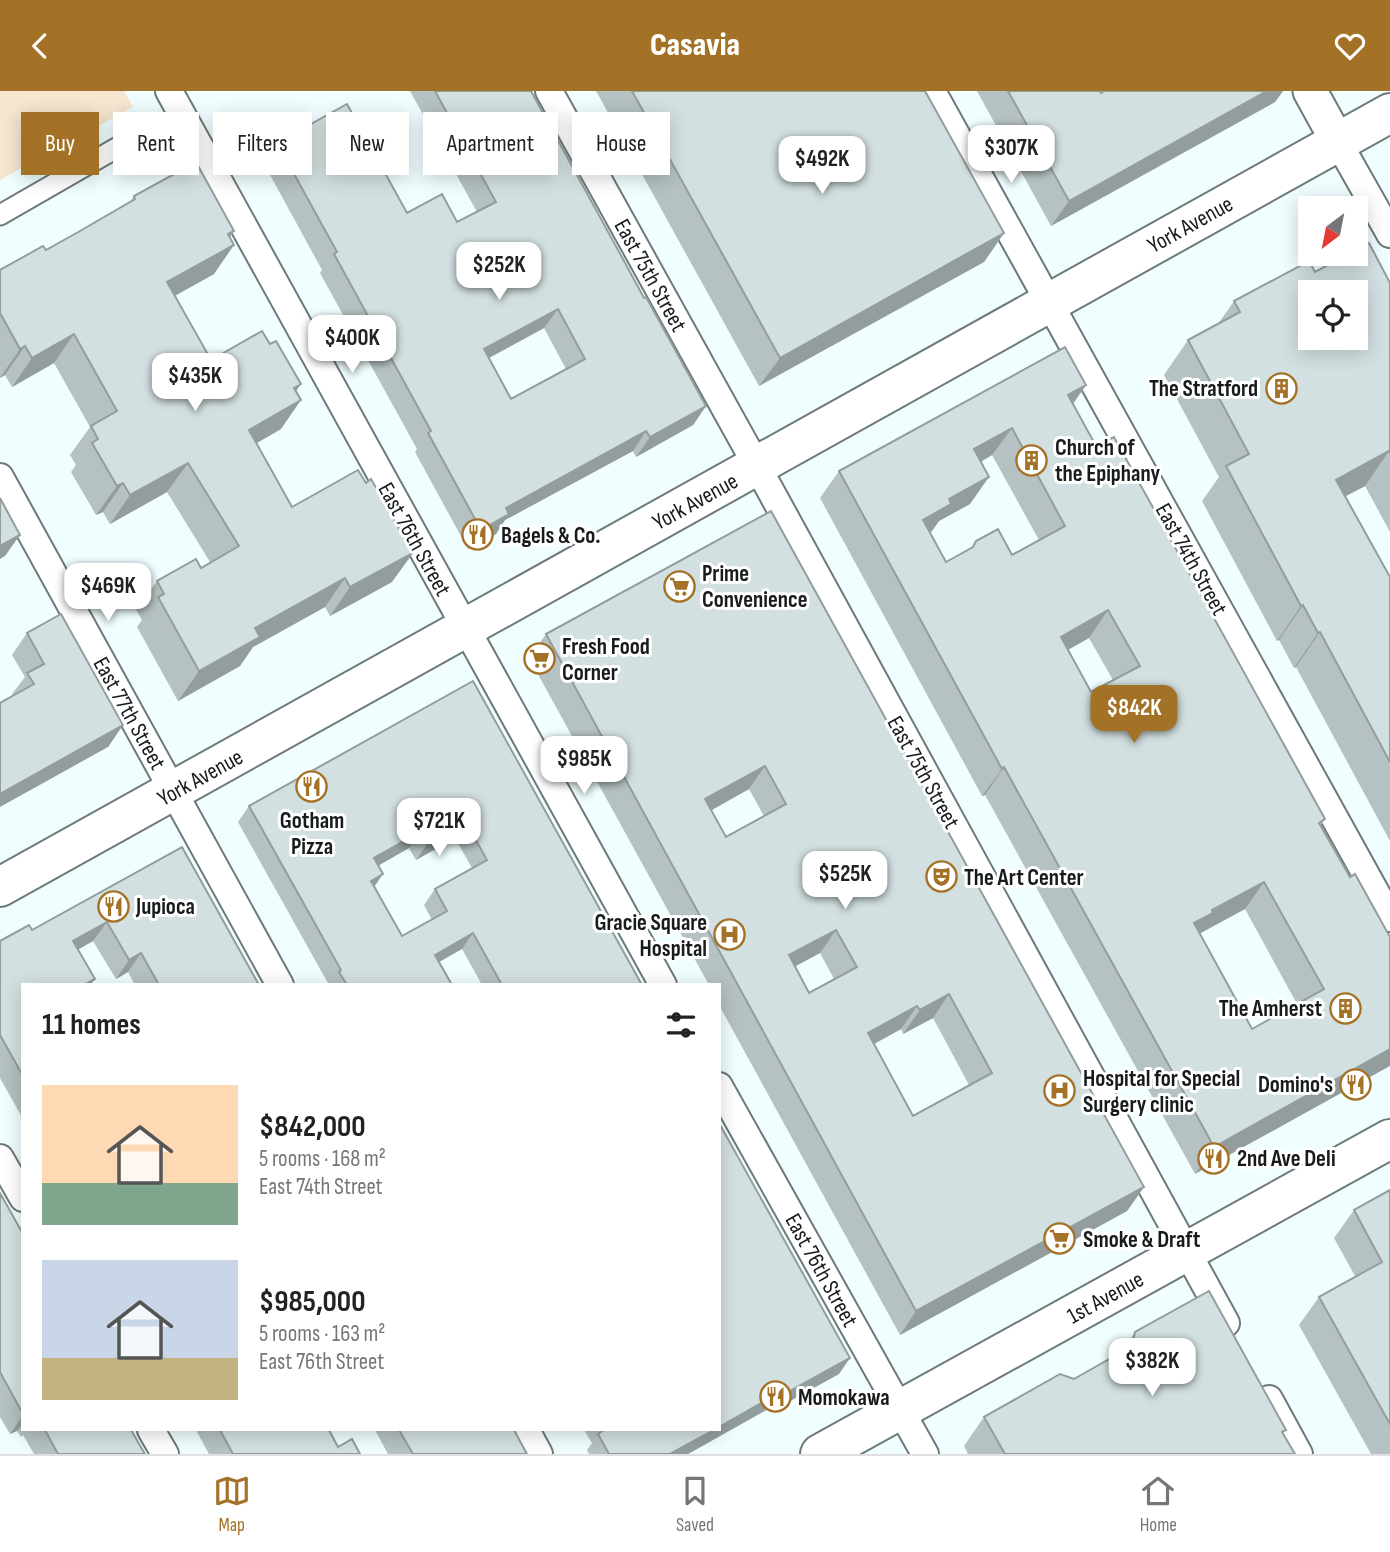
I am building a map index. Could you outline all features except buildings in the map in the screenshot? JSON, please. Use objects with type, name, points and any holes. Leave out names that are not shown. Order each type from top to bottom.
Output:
[{"type":"main road","name":"York Avenue","points":[[0,887],[1390,113]]},
{"type":"main road","name":"1st Avenue","points":[[820,1454],[1390,1139]]},
{"type":"street","name":"East 76th Street","points":[[169,91],[662,983]]},
{"type":"street","name":"East 75th Street","points":[[549,91],[1240,1348]]},
{"type":"street","name":"East 74th Street","points":[[932,91],[1390,918]]},
{"type":"street","points":[[1310,91],[1390,234]]},
{"type":"street","points":[[0,215],[113,150]]},
{"type":"street","name":"East 77th Street","points":[[0,477],[279,983]]},
{"type":"street","name":"East 76th Street","points":[[721,1090],[925,1454]]},
{"type":"street","points":[[0,1158],[21,1195]]},
{"type":"street","points":[[1260,1383],[1299,1454]]},
{"type":"street","points":[[152,1431],[165,1454]]},
{"type":"street","points":[[527,1431],[539,1454]]},
{"type":"shaded area","points":[[0,91],[124,91],[133,107],[124,112],[113,112],[113,118],[99,126],[99,112],[21,112],[21,168],[0,180]]},
{"type":"place","name":"The Stratford","points":[[1281,388]]},
{"type":"place","name":"Church of the Epiphany","points":[[1032,460]]},
{"type":"place","name":"Bagels & Co.","points":[[478,535]]},
{"type":"place","name":"Prime Convenience","points":[[679,586]]},
{"type":"place","name":"Fresh Food Corner","points":[[539,659]]},
{"type":"place","name":"Gotham Pizza","points":[[312,786]]},
{"type":"place","name":"The Art Center","points":[[941,877]]},
{"type":"place","name":"Jupioca","points":[[113,906]]},
{"type":"place","name":"Gracie Square Hospital","points":[[730,935]]},
{"type":"place","name":"The Amherst","points":[[1345,1008]]},
{"type":"place","name":"Domino's","points":[[1356,1084]]},
{"type":"place","name":"Hospital for Special Surgery clinic","points":[[1060,1091]]},
{"type":"place","name":"2nd Ave Deli","points":[[1214,1158]]},
{"type":"place","name":"Smoke & Draft","points":[[1060,1239]]},
{"type":"place","name":"Momokawa","points":[[775,1397]]}]
